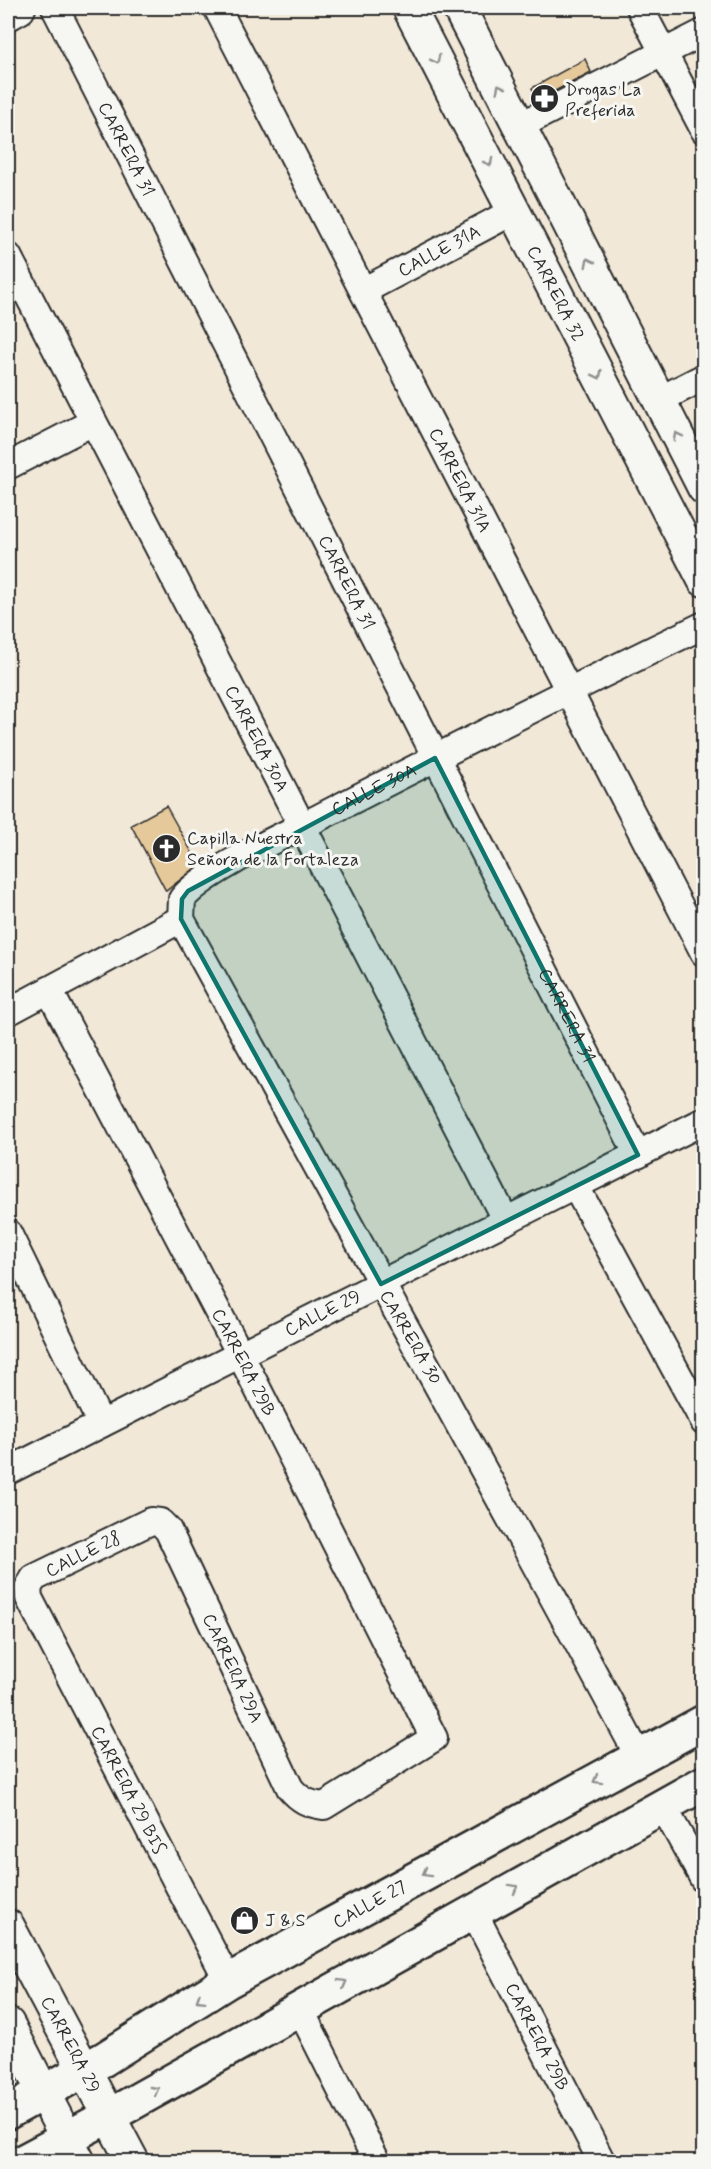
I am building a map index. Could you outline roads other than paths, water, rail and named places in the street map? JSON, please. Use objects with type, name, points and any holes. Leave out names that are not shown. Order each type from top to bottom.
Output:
[{"type":"main road","name":"CALLE 27","points":[[8,2112],[85,2070],[228,1982],[704,1722]]},
{"type":"main road","points":[[21,2162],[73,2150],[110,2115],[299,2007],[704,1783]]},
{"type":"street","points":[[8,14],[19,8]]},
{"type":"street","name":"CARRERA 31","points":[[55,8],[638,1155]]},
{"type":"street","name":"CARRERA 31A","points":[[217,8],[704,953]]},
{"type":"street","name":"CARRERA 32","points":[[409,8],[704,580]]},
{"type":"street","points":[[459,8],[704,488]]},
{"type":"street","points":[[640,8],[704,130]]},
{"type":"street","points":[[519,126],[704,32]]},
{"type":"street","name":"CALLE 31A","points":[[363,291],[514,211]]},
{"type":"street","name":"CARRERA 30A","points":[[8,256],[506,1221]]},
{"type":"street","points":[[659,400],[704,377]]},
{"type":"street","points":[[8,466],[93,422]]},
{"type":"street","name":"CALLE 30A","points":[[181,919],[182,899],[200,881],[568,690],[704,625]]},
{"type":"street","points":[[8,1012],[181,919]]},
{"type":"street","name":"CARRERA 30","points":[[181,919],[381,1284],[443,1392],[639,1757]]},
{"type":"street","name":"CARRERA 29B","points":[[49,990],[240,1354],[434,1738],[324,1806]]},
{"type":"street","name":"CALLE 29","points":[[8,1471],[704,1121]]},
{"type":"street","points":[[576,1187],[704,1422]]},
{"type":"street","points":[[8,1233],[101,1424]]},
{"type":"street","name":"CALLE 28","points":[[29,1598],[28,1588],[34,1578],[151,1521]]},
{"type":"street","name":"CARRERA 29A","points":[[151,1521],[160,1522],[168,1530],[290,1788],[298,1798],[310,1805],[324,1806]]},
{"type":"street","name":"CARRERA 29 BIS","points":[[29,1598],[228,1982]]},
{"type":"street","points":[[663,1806],[704,1880]]},
{"type":"street","name":"CARRERA 29B","points":[[473,1911],[602,2162]]},
{"type":"street","name":"CARRERA 29","points":[[8,1926],[133,2162]]},
{"type":"street","points":[[299,2007],[377,2162]]},
{"type":"street","points":[[8,2024],[73,2150]]},
{"type":"place","name":"Drogas La Preferida","points":[[544,99]]},
{"type":"place","name":"Capilla Nuestra Señora de la Fortaleza","points":[[166,848]]},
{"type":"place","name":"J & S","points":[[244,1920]]}]
